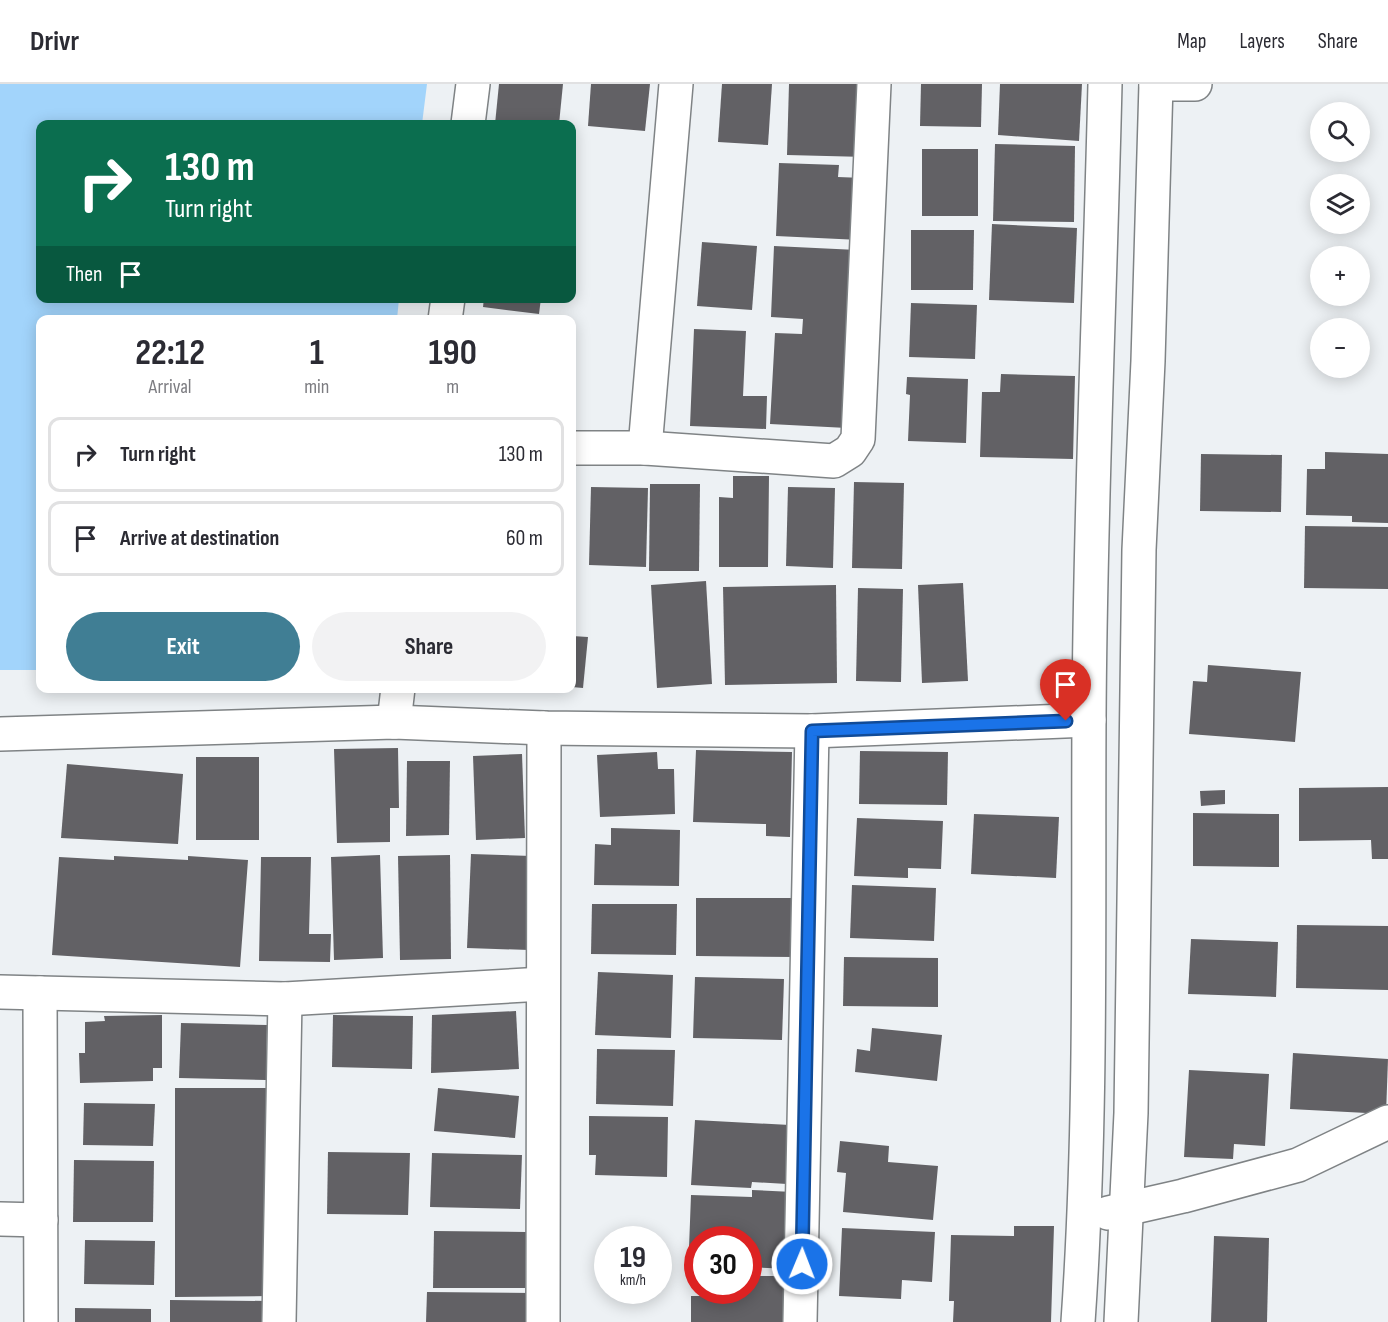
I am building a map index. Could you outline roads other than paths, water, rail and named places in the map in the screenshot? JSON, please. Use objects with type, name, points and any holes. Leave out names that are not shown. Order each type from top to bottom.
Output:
[{"type":"street","points":[[468,120],[473,84]]},
{"type":"street","points":[[645,448],[675,84]]},
{"type":"street","points":[[576,448],[645,448],[834,461],[850,451],[858,439],[874,84]]},
{"type":"street","points":[[1078,1322],[1085,1218],[1089,1074],[1089,720],[1105,84]]},
{"type":"street","points":[[1121,1322],[1128,1208],[1139,550],[1148,361],[1156,84],[1195,84]]},
{"type":"street","points":[[394,722],[397,693]]},
{"type":"street","points":[[0,734],[394,722],[544,728],[812,731],[1089,720]]},
{"type":"street","points":[[543,1322],[544,728]]},
{"type":"street","points":[[800,1322],[812,731]]},
{"type":"street","points":[[0,992],[285,999],[543,984]]},
{"type":"street","points":[[40,993],[41,1322]]},
{"type":"street","points":[[279,1322],[285,999]]},
{"type":"street","points":[[1085,1218],[1298,1166],[1388,1122]]},
{"type":"street","points":[[0,1219],[41,1220]]}]
